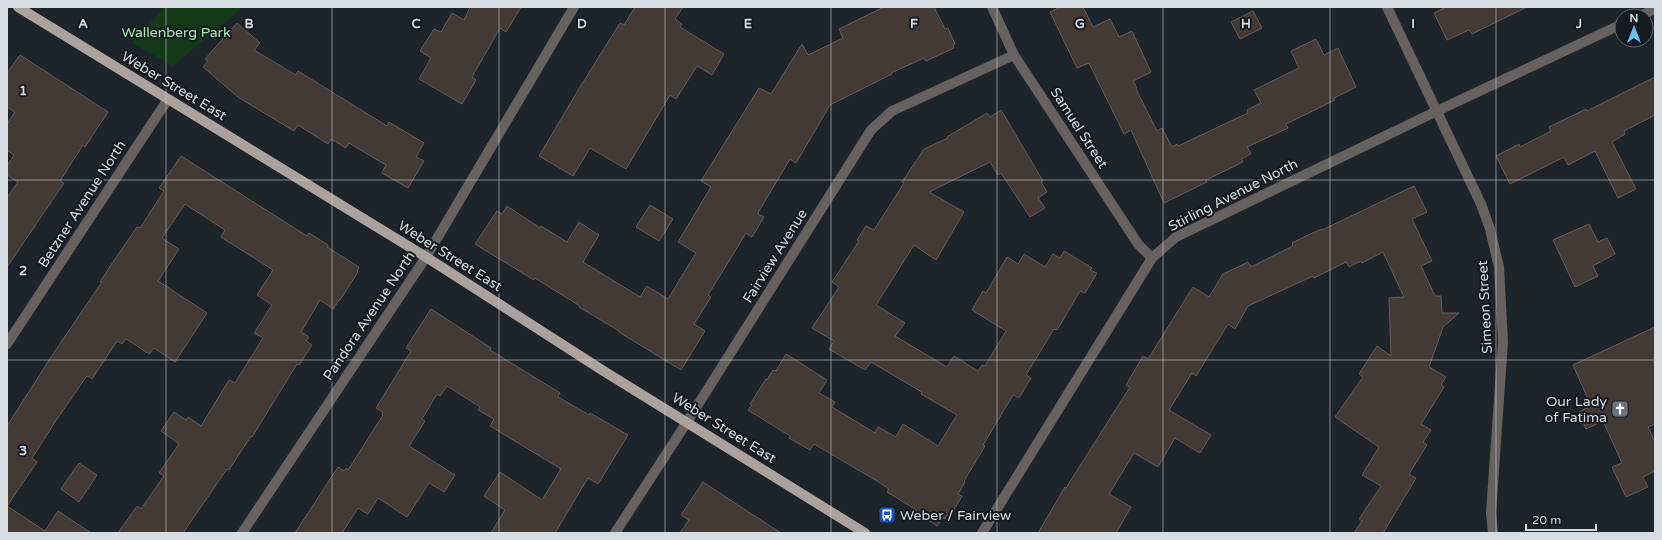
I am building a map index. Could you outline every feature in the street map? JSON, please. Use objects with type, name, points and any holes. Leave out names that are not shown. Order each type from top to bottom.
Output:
[{"type":"main road","name":"Weber Street East","points":[[18,7],[426,257],[602,370],[865,533]]},
{"type":"street","name":"Pandora Avenue North","points":[[242,533],[426,257],[574,7]]},
{"type":"street","name":"Samuel Street","points":[[992,7],[1014,55],[1138,244],[1152,258]]},
{"type":"street","name":"Simeon Street","points":[[1387,7],[1482,204],[1490,229],[1499,267],[1503,342],[1491,513],[1493,533]]},
{"type":"street","name":"Stirling Avenue North","points":[[982,533],[1152,258],[1176,237],[1614,28]]},
{"type":"street","name":"Fairview Avenue","points":[[615,533],[687,422],[871,130],[892,111],[1014,55]]},
{"type":"street","name":"Betzner Avenue North","points":[[7,344],[168,99]]},
{"type":"green space","name":"Wallenberg Park","points":[[165,7],[243,7],[173,66],[132,43]]},
{"type":"building","points":[[470,7],[521,7],[506,32],[500,28],[472,77],[476,80],[462,104],[419,79],[431,58],[420,51],[434,29],[441,32],[452,13],[464,20]]},
{"type":"building","points":[[635,7],[683,7],[675,19],[682,24],[680,27],[724,54],[712,75],[697,66],[676,99],[670,95],[626,169],[590,148],[573,176],[539,156],[620,23],[624,25]]},
{"type":"building","points":[[884,7],[934,7],[945,29],[948,28],[955,44],[953,45],[954,48],[926,61],[924,58],[891,73],[892,74],[830,105],[796,163],[790,159],[759,211],[758,214],[764,217],[752,237],[746,233],[708,295],[711,297],[694,324],[705,331],[681,370],[535,278],[534,280],[475,244],[497,211],[502,214],[507,206],[540,228],[541,226],[567,242],[579,222],[599,235],[583,262],[640,297],[647,286],[668,299],[696,253],[678,242],[711,187],[701,181],[759,88],[771,94],[802,44],[808,55],[843,38],[839,29]]},
{"type":"building","points":[[1061,7],[1083,7],[1093,27],[1110,19],[1119,37],[1132,31],[1151,72],[1133,81],[1157,131],[1162,128],[1172,147],[1177,144],[1178,146],[1248,113],[1247,110],[1261,103],[1254,90],[1299,68],[1291,51],[1316,39],[1324,55],[1338,48],[1356,87],[1334,98],[1335,100],[1286,124],[1288,128],[1247,147],[1251,154],[1241,159],[1243,162],[1164,203],[1131,130],[1124,134],[1089,63],[1077,68],[1050,12]]},
{"type":"building","points":[[1446,7],[1527,7],[1472,34],[1469,30],[1447,40],[1434,13]]},
{"type":"building","points":[[1253,11],[1262,28],[1240,39],[1231,22]]},
{"type":"building","points":[[237,23],[260,43],[254,50],[296,75],[298,71],[387,126],[389,122],[424,143],[416,157],[424,161],[408,188],[382,173],[386,165],[349,143],[346,148],[331,139],[328,144],[298,125],[294,131],[238,97],[203,67],[208,61],[205,59]]},
{"type":"building","points":[[20,55],[108,112],[85,147],[83,145],[60,181],[64,183],[7,267],[7,198],[18,182],[7,175],[7,166],[14,155],[7,150],[7,124],[15,112],[7,107],[7,73]]},
{"type":"building","points":[[1655,77],[1655,115],[1624,131],[1625,134],[1612,142],[1636,189],[1618,198],[1595,151],[1568,165],[1564,157],[1510,184],[1496,156],[1519,144],[1520,147],[1551,131],[1549,127],[1586,109],[1587,111]]},
{"type":"building","points":[[1001,110],[1043,181],[1041,182],[1047,192],[1038,198],[1045,208],[1030,217],[1001,173],[998,175],[990,162],[929,192],[964,212],[936,260],[914,245],[876,305],[905,323],[895,336],[947,367],[954,356],[978,371],[982,365],[985,366],[1006,331],[972,310],[983,291],[986,293],[1007,257],[1018,264],[1024,254],[1045,267],[1053,254],[1060,258],[1064,251],[1092,268],[1090,270],[1097,273],[1085,293],[1080,291],[1057,330],[1054,329],[1026,375],[1031,378],[1019,398],[1013,395],[983,445],[985,446],[958,494],[962,496],[950,516],[947,515],[945,519],[943,518],[937,526],[917,513],[915,509],[887,492],[889,489],[877,481],[814,444],[810,450],[789,438],[790,436],[748,410],[752,405],[750,404],[766,379],[767,380],[773,370],[776,371],[786,354],[827,380],[819,393],[835,402],[832,407],[875,433],[878,427],[896,437],[903,424],[938,446],[957,415],[921,394],[922,392],[871,362],[865,370],[829,349],[834,341],[812,328],[839,287],[832,282],[859,241],[857,240],[866,226],[874,230],[904,183],[902,182],[924,149],[948,138],[947,137],[987,113],[990,117]]},
{"type":"building","points":[[181,156],[307,236],[309,233],[328,245],[327,247],[359,267],[358,272],[333,309],[320,300],[301,332],[309,337],[306,341],[312,345],[299,365],[297,364],[252,437],[251,436],[229,470],[227,469],[183,533],[118,533],[137,506],[141,509],[164,476],[159,473],[179,444],[161,431],[174,412],[186,420],[188,417],[201,426],[229,380],[235,383],[263,338],[254,333],[272,305],[257,295],[273,270],[221,237],[225,230],[185,204],[162,238],[179,249],[158,281],[207,313],[175,362],[154,348],[149,354],[126,339],[122,344],[117,341],[92,379],[88,376],[86,377],[55,422],[32,458],[37,462],[7,506],[7,426],[53,354],[102,282],[100,282],[113,262],[137,227],[140,228],[164,191],[159,188]]},
{"type":"building","points":[[1414,186],[1427,212],[1412,219],[1432,261],[1421,266],[1435,296],[1441,296],[1442,313],[1459,313],[1443,327],[1429,367],[1446,377],[1441,385],[1444,387],[1421,424],[1431,430],[1423,442],[1427,445],[1409,474],[1416,478],[1383,533],[1354,533],[1362,521],[1359,519],[1381,486],[1362,475],[1379,447],[1335,417],[1363,377],[1359,374],[1377,346],[1391,356],[1389,298],[1404,297],[1383,252],[1362,263],[1361,261],[1349,267],[1346,262],[1314,278],[1313,276],[1248,306],[1235,329],[1228,324],[1196,376],[1192,373],[1169,410],[1211,435],[1200,453],[1175,438],[1158,467],[1134,453],[1109,494],[1131,507],[1116,533],[1038,533],[1065,487],[1066,488],[1130,387],[1126,385],[1143,356],[1148,359],[1193,287],[1209,297],[1223,274],[1248,262],[1251,267],[1293,246],[1292,243],[1308,235],[1322,230]]},
{"type":"building","points":[[650,205],[673,219],[659,241],[636,227]]},
{"type":"building","points":[[1589,224],[1598,242],[1607,238],[1615,254],[1593,266],[1598,276],[1575,287],[1553,240]]},
{"type":"building","points":[[431,309],[491,348],[490,350],[560,393],[558,397],[589,415],[590,413],[628,435],[598,484],[588,478],[555,533],[491,533],[505,510],[484,496],[500,472],[542,500],[561,469],[490,426],[494,419],[478,410],[480,407],[447,386],[440,396],[437,394],[422,419],[425,421],[409,446],[455,475],[444,492],[429,483],[407,517],[378,498],[368,514],[358,508],[342,533],[295,533],[338,467],[344,471],[346,468],[348,470],[383,415],[383,412],[376,408],[411,351],[406,348]]},
{"type":"building","name":"Our Lady of Fatima","points":[[1655,327],[1655,424],[1648,427],[1655,442],[1655,471],[1643,477],[1648,487],[1626,497],[1612,467],[1622,463],[1603,421],[1586,429],[1579,412],[1591,406],[1573,365]]},
{"type":"building","points":[[79,463],[97,475],[79,502],[61,489]]},
{"type":"building","points":[[703,482],[781,533],[680,533],[689,520],[681,515]]},
{"type":"building","points":[[7,506],[45,531],[58,511],[91,533],[7,533]]},
{"type":"place","name":"Our Lady of Fatima","points":[[1620,409]]},
{"type":"place","name":"Weber / Fairview","points":[[887,515]]}]
